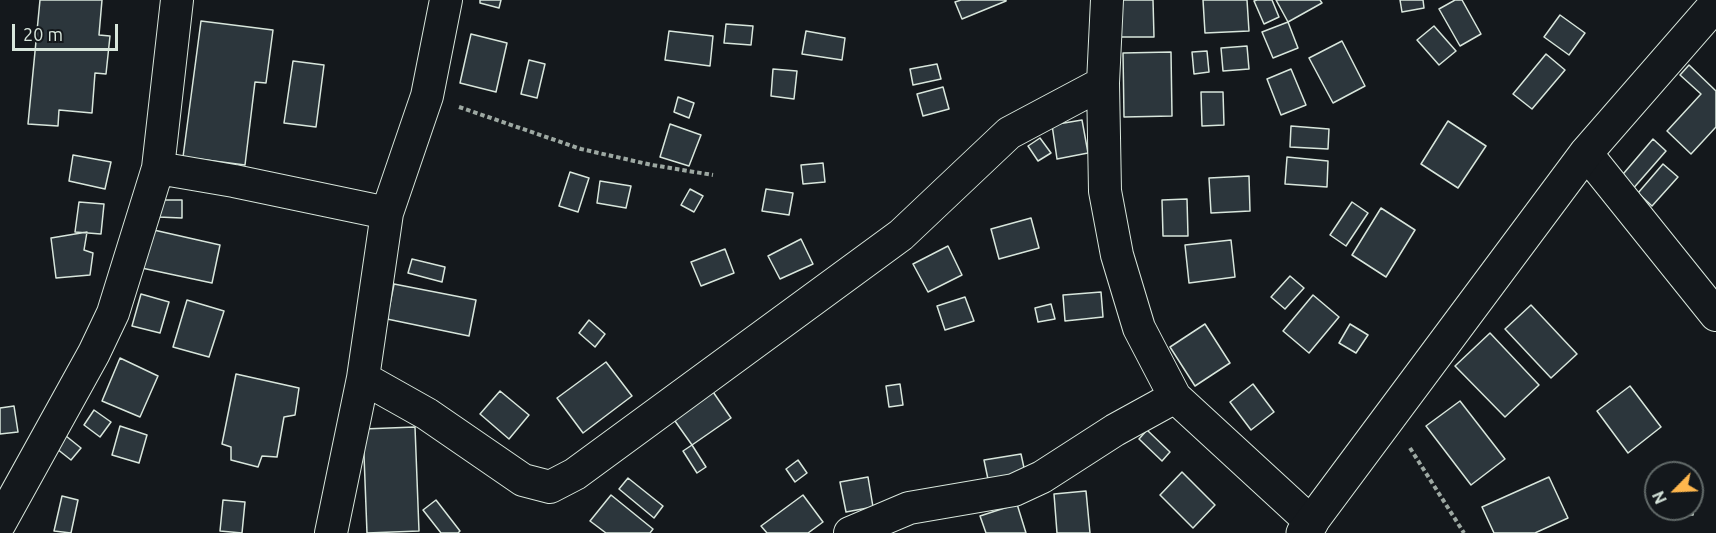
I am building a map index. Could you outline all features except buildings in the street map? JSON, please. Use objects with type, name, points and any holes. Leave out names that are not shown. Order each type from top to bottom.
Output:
[{"type":"street","points":[[0,523],[94,353],[113,313],[158,168],[177,0]]},
{"type":"street","points":[[331,533],[363,378],[387,213],[427,96],[446,0]]},
{"type":"street","points":[[1107,0],[1102,83],[1105,190],[1118,255],[1139,328],[1175,397],[1307,528],[1587,153],[1716,4]]},
{"type":"street","points":[[363,378],[427,414],[524,480],[550,487],[575,474],[901,235],[1009,133],[1102,83]]},
{"type":"street","points":[[1587,153],[1716,315]]},
{"type":"street","points":[[158,168],[234,181],[387,213]]},
{"type":"street","points":[[850,533],[909,508],[1014,490],[1042,477],[1115,430],[1175,397]]},
{"type":"path","points":[[427,96],[581,149],[652,165],[713,175]]},
{"type":"path","points":[[1391,418],[1464,533]]}]
